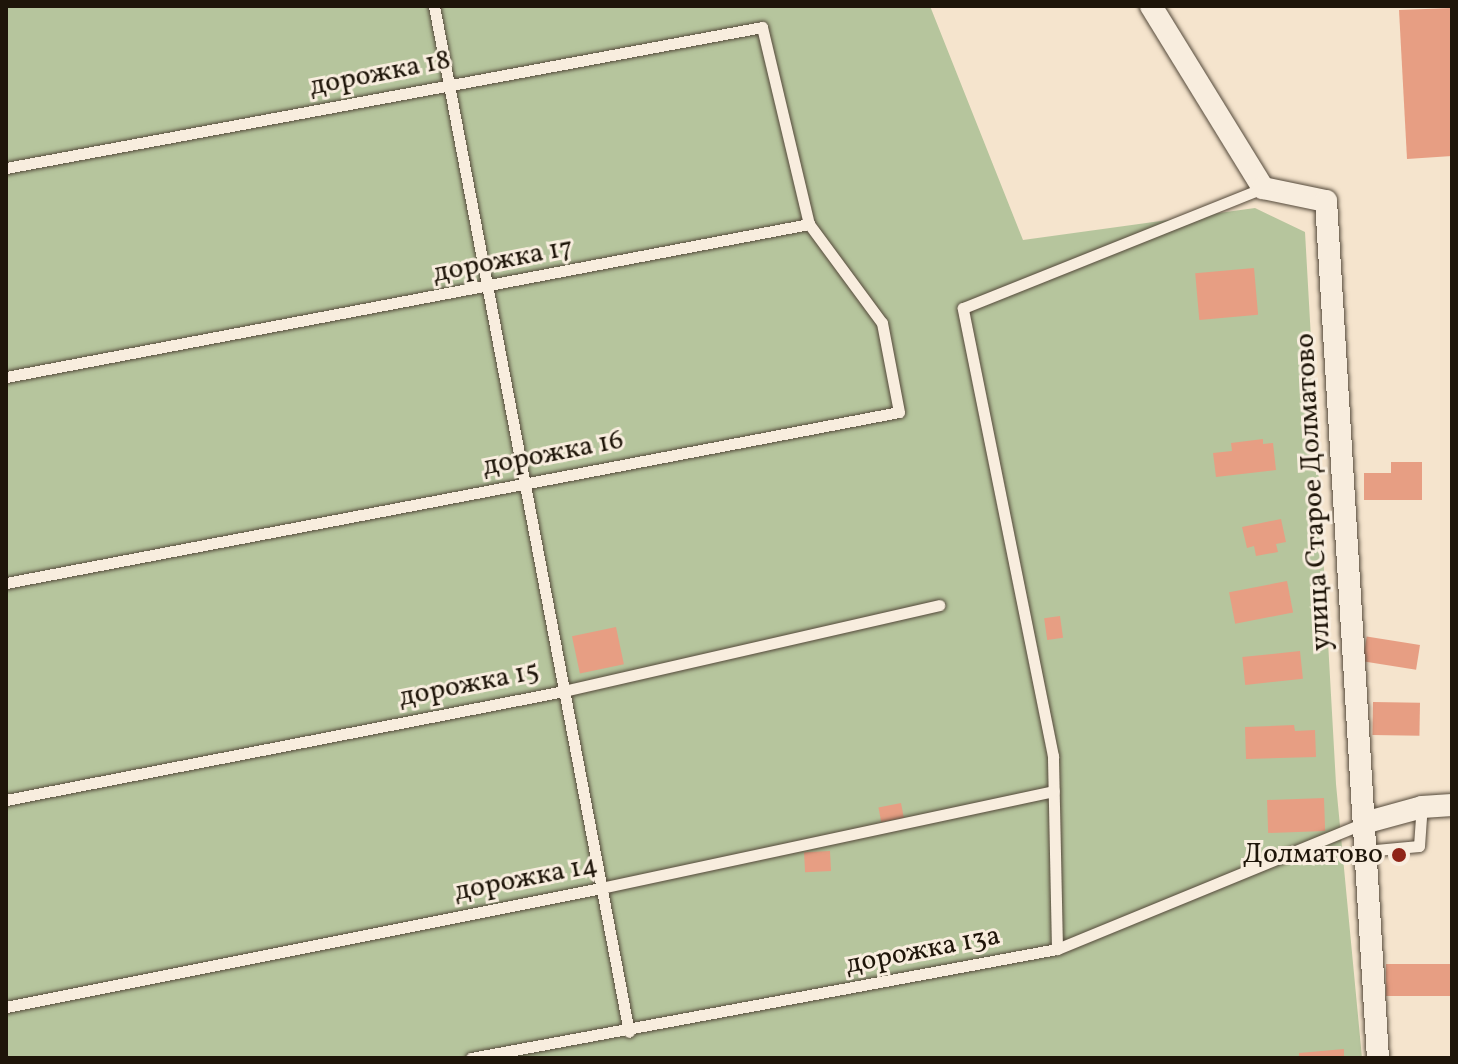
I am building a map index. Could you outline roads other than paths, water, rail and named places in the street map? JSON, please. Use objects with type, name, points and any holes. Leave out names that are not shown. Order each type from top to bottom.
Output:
[{"type":"street","points":[[1151,6],[1263,188]]},
{"type":"street","name":"улица Старое Долматово","points":[[1263,188],[1326,201],[1378,1058]]},
{"type":"street","points":[[1364,823],[1422,807],[1452,805]]},
{"type":"lane","points":[[434,6],[629,1032]]},
{"type":"lane","name":"дорожка 18","points":[[6,168],[762,27],[809,224]]},
{"type":"lane","points":[[1057,949],[1053,756],[963,308],[1263,188]]},
{"type":"lane","name":"дорожка 17","points":[[6,377],[487,289],[809,224]]},
{"type":"lane","name":"дорожка 16","points":[[6,583],[899,412],[882,323],[809,224]]},
{"type":"lane","name":"дорожка 15","points":[[6,800],[564,691],[939,605]]},
{"type":"lane","name":"дорожка 14","points":[[6,1007],[601,888],[1054,791]]},
{"type":"lane","points":[[1365,851],[1419,846],[1422,807]]},
{"type":"lane","name":"дорожка 13а","points":[[471,1058],[629,1032],[1057,949],[1364,823]]},
{"type":"place","name":"Долматово","points":[[1399,855]]}]
